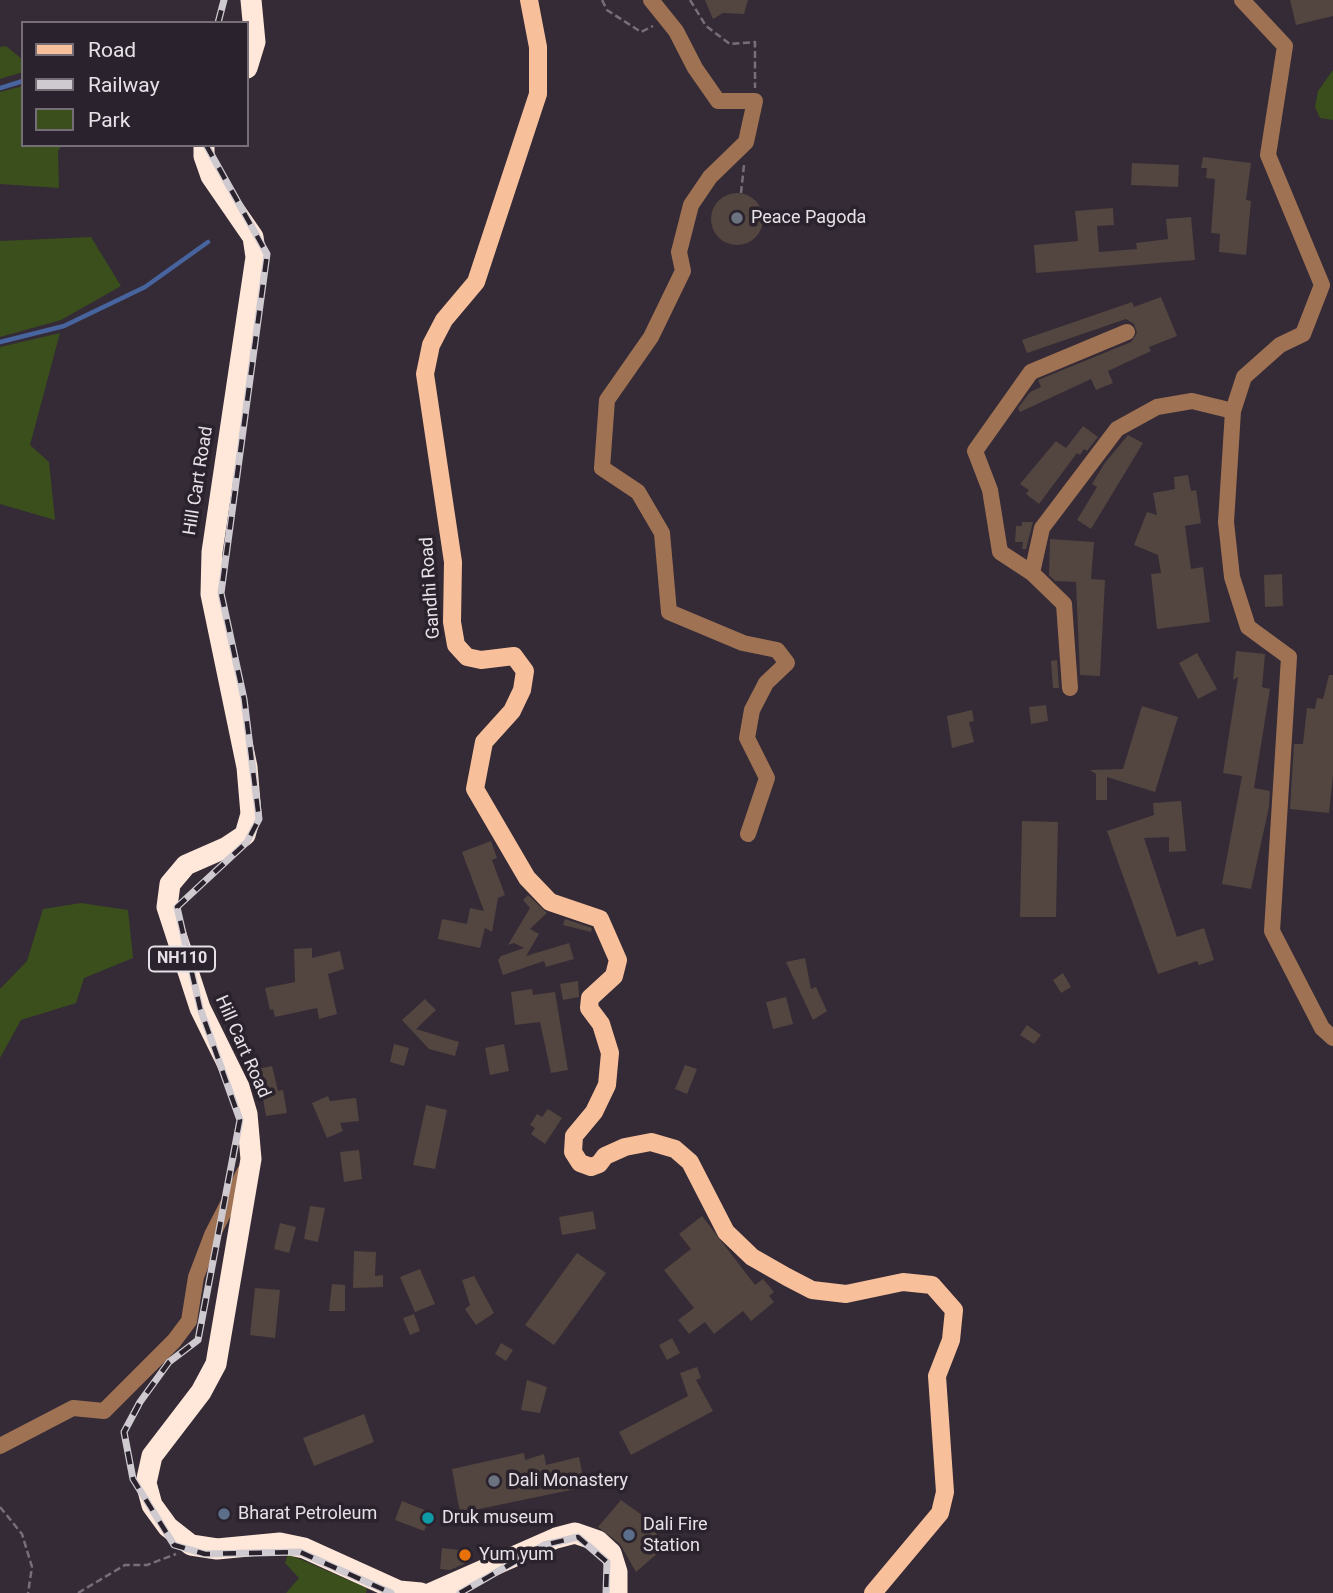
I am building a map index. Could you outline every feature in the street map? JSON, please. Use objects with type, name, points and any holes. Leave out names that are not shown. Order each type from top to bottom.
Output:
[{"type":"highway","points":[[248,65],[255,41],[251,0]]},
{"type":"highway","name":"Hill Cart Road","points":[[204,147],[204,156],[211,176],[253,237],[256,257],[212,552],[211,594],[247,767],[251,814],[245,835],[227,847],[186,864],[170,884],[167,907],[200,1008],[239,1087],[247,1114],[251,1159],[216,1364],[201,1392],[152,1456],[146,1483],[152,1506],[168,1527],[191,1545],[217,1549],[280,1543],[304,1548],[399,1591],[421,1593]]},
{"type":"highway","points":[[431,1593],[556,1538],[575,1533],[598,1541],[611,1553],[617,1572],[617,1593]]},
{"type":"main road","name":"Gandhi Road","points":[[530,0],[538,47],[538,94],[476,282],[444,320],[431,345],[425,374],[453,562],[452,622],[456,645],[467,657],[481,660],[514,656],[525,671],[522,690],[512,711],[484,742],[475,789],[527,878],[550,902],[581,910],[600,919],[618,960],[614,976],[590,998],[589,1008],[601,1024],[610,1052],[607,1085],[594,1112],[574,1136],[573,1152],[580,1163],[591,1167],[625,1147],[651,1142],[675,1149],[690,1163],[726,1233],[752,1257],[812,1290],[846,1294],[903,1282],[932,1284],[954,1310],[951,1340],[937,1376],[945,1492],[940,1513],[873,1593]]},
{"type":"street","points":[[651,0],[676,31],[695,68],[718,101],[755,101],[746,142],[710,177],[691,205],[679,252],[683,271],[651,337],[607,400],[602,468],[638,492],[662,533],[669,612],[743,643],[777,650],[787,663],[766,683],[752,710],[747,738],[767,778],[748,834]]},
{"type":"street","points":[[1242,0],[1285,46],[1268,155],[1322,285],[1303,334],[1280,345],[1244,377],[1233,411],[1226,522],[1232,577],[1248,627],[1289,657],[1272,932],[1322,1028],[1333,1038]]},
{"type":"street","points":[[1070,688],[1064,604],[1032,573],[1000,552],[990,490],[975,451],[1031,372],[1127,332]]},
{"type":"street","points":[[1032,573],[1042,528],[1117,429],[1157,407],[1192,401],[1233,411]]},
{"type":"street","points":[[0,1446],[73,1408],[104,1411],[174,1341],[189,1321],[197,1277],[212,1235],[251,1159]]},
{"type":"path","points":[[602,0],[607,10],[641,32],[654,26]]},
{"type":"path","points":[[690,0],[706,26],[730,44],[755,42],[755,101]]},
{"type":"path","points":[[741,193],[743,168]]},
{"type":"path","points":[[0,1507],[22,1534],[32,1567],[28,1593]]},
{"type":"path","points":[[78,1593],[125,1565],[147,1566],[175,1556],[182,1547]]},
{"type":"green space","points":[[6,46],[21,58],[21,73],[0,79],[0,47]]},
{"type":"green space","points":[[1333,70],[1333,120],[1320,118],[1315,107],[1318,91]]},
{"type":"green space","points":[[21,87],[21,147],[61,147],[58,151],[59,188],[0,184],[0,92]]},
{"type":"green space","points":[[91,237],[121,286],[61,320],[0,337],[0,241]]},
{"type":"green space","points":[[60,333],[30,445],[49,462],[55,520],[0,504],[0,347]]},
{"type":"green space","points":[[81,903],[128,910],[133,958],[84,978],[76,1003],[21,1020],[0,1058],[0,989],[27,961],[43,909]]},
{"type":"green space","points":[[288,1554],[367,1588],[366,1593],[286,1593],[299,1578],[285,1563]]},
{"type":"building","points":[[705,0],[748,0],[744,14],[723,13],[713,19]]},
{"type":"building","points":[[1290,0],[1333,0],[1333,16],[1296,25]]},
{"type":"building","points":[[1203,157],[1251,163],[1246,200],[1251,201],[1246,255],[1219,252],[1220,234],[1211,233],[1215,179],[1206,178],[1207,168],[1201,168]]},
{"type":"building","points":[[1132,163],[1179,165],[1178,187],[1131,185]]},
{"type":"building","name":"Peace Pagoda","points":[[737,193],[747,195],[755,201],[761,209],[761,229],[755,237],[747,243],[737,245],[727,243],[719,237],[713,229],[711,219],[713,209],[719,201],[727,195]]},
{"type":"building","points":[[1113,208],[1114,225],[1097,226],[1099,252],[1137,249],[1136,243],[1168,239],[1166,219],[1191,217],[1195,260],[1036,273],[1034,245],[1078,241],[1075,211]]},
{"type":"building","points":[[1161,297],[1177,336],[1149,347],[1151,351],[1108,371],[1113,383],[1096,390],[1091,379],[1020,412],[1018,408],[1030,392],[1041,387],[1038,380],[1131,342],[1137,333],[1134,324],[1126,319],[1027,353],[1022,340],[1132,302],[1134,307]]},
{"type":"building","points":[[1083,426],[1098,437],[1087,451],[1084,449],[1080,455],[1077,453],[1039,504],[1026,494],[1029,490],[1020,484],[1056,441],[1066,448]]},
{"type":"building","points":[[1128,435],[1143,443],[1091,529],[1077,520],[1097,487],[1092,484],[1104,464]]},
{"type":"building","points":[[1188,475],[1191,491],[1196,490],[1201,523],[1185,526],[1191,569],[1203,567],[1210,622],[1157,629],[1151,574],[1161,573],[1158,555],[1134,545],[1147,512],[1157,515],[1153,493],[1175,489],[1174,477]]},
{"type":"building","points":[[1022,522],[1033,522],[1026,549],[1022,549],[1023,542],[1015,542],[1016,526],[1022,526]]},
{"type":"building","points":[[1050,539],[1094,542],[1091,579],[1105,580],[1100,676],[1080,675],[1076,582],[1055,581],[1049,575]]},
{"type":"building","points":[[1282,574],[1283,606],[1265,607],[1264,575]]},
{"type":"building","points":[[1236,651],[1265,654],[1262,687],[1270,689],[1254,788],[1270,791],[1269,807],[1251,889],[1222,884],[1242,776],[1223,773],[1238,677],[1233,680]]},
{"type":"building","points":[[1197,653],[1217,689],[1198,699],[1179,663]]},
{"type":"building","points":[[1057,660],[1059,688],[1053,688],[1051,661]]},
{"type":"building","points":[[1329,675],[1333,675],[1333,775],[1329,813],[1290,809],[1294,744],[1303,744],[1307,708],[1315,709],[1317,698],[1323,699]]},
{"type":"building","points":[[1046,705],[1048,721],[1031,724],[1029,707]]},
{"type":"building","points":[[1142,706],[1178,717],[1155,792],[1107,777],[1107,800],[1096,800],[1096,774],[1090,770],[1123,769]]},
{"type":"building","points":[[972,710],[974,721],[969,722],[974,742],[952,748],[947,716]]},
{"type":"building","points":[[1181,801],[1186,851],[1169,852],[1169,837],[1144,838],[1177,937],[1204,928],[1214,960],[1199,965],[1197,961],[1158,974],[1107,831],[1154,815],[1153,803]]},
{"type":"building","points":[[1022,821],[1058,822],[1056,917],[1020,917]]},
{"type":"building","points":[[491,841],[497,858],[492,860],[505,895],[498,898],[492,932],[485,928],[480,948],[438,939],[442,919],[467,924],[470,908],[484,911],[462,852]]},
{"type":"building","points":[[528,895],[547,913],[530,929],[539,934],[526,956],[569,943],[574,959],[546,967],[544,961],[503,975],[498,960],[501,956],[524,948],[514,943],[508,945],[530,908],[523,900]]},
{"type":"building","points":[[565,919],[592,928],[591,932],[563,925]]},
{"type":"building","points":[[312,948],[312,958],[340,951],[344,969],[328,974],[337,1014],[319,1019],[317,1008],[275,1017],[273,1009],[270,1010],[265,988],[295,982],[294,949]]},
{"type":"building","points":[[805,958],[811,989],[816,987],[827,1011],[813,1020],[786,962]]},
{"type":"building","points":[[1063,973],[1071,987],[1061,993],[1053,980]]},
{"type":"building","points":[[578,981],[579,997],[563,1000],[560,984]]},
{"type":"building","points":[[532,989],[533,995],[555,992],[568,1070],[551,1073],[540,1022],[515,1025],[511,992]]},
{"type":"building","points":[[786,997],[793,1024],[773,1029],[766,1002]]},
{"type":"building","points":[[425,999],[436,1010],[416,1029],[459,1042],[455,1056],[429,1049],[402,1020]]},
{"type":"building","points":[[1027,1025],[1041,1035],[1034,1044],[1020,1035]]},
{"type":"building","points":[[394,1044],[409,1048],[404,1066],[390,1062]]},
{"type":"building","points":[[504,1044],[509,1071],[490,1075],[485,1048]]},
{"type":"building","points":[[685,1065],[697,1069],[687,1094],[675,1089]]},
{"type":"building","points":[[272,1066],[278,1091],[283,1090],[287,1113],[266,1116],[258,1069]]},
{"type":"building","points":[[328,1096],[330,1101],[356,1098],[359,1121],[340,1123],[343,1131],[327,1138],[312,1103]]},
{"type":"building","points":[[426,1105],[447,1110],[435,1169],[413,1165]]},
{"type":"building","points":[[548,1109],[562,1118],[545,1144],[531,1134],[535,1128],[530,1125],[537,1114],[542,1117]]},
{"type":"building","points":[[359,1150],[362,1179],[344,1182],[340,1152]]},
{"type":"building","points":[[310,1206],[325,1208],[318,1242],[304,1239]]},
{"type":"building","points":[[593,1211],[596,1229],[562,1235],[559,1217]]},
{"type":"building","points":[[702,1216],[755,1285],[763,1279],[774,1292],[769,1296],[774,1302],[751,1321],[743,1311],[714,1334],[705,1322],[689,1334],[678,1320],[694,1308],[664,1270],[691,1249],[679,1234]]},
{"type":"building","points":[[280,1223],[296,1227],[289,1253],[274,1249]]},
{"type":"building","points":[[354,1251],[376,1252],[375,1276],[383,1275],[383,1287],[353,1288]]},
{"type":"building","points":[[577,1253],[606,1273],[554,1345],[525,1325]]},
{"type":"building","points":[[420,1269],[435,1304],[415,1312],[400,1277]]},
{"type":"building","points":[[474,1276],[494,1313],[476,1325],[465,1309],[470,1305],[462,1280]]},
{"type":"building","points":[[332,1284],[345,1285],[345,1311],[329,1311]]},
{"type":"building","points":[[255,1288],[280,1290],[275,1338],[250,1335]]},
{"type":"building","points":[[414,1314],[420,1331],[410,1335],[403,1318]]},
{"type":"building","points":[[672,1338],[680,1353],[667,1360],[659,1345]]},
{"type":"building","points":[[501,1343],[513,1350],[506,1361],[495,1354]]},
{"type":"building","points":[[697,1367],[701,1378],[696,1380],[713,1411],[631,1455],[619,1432],[688,1396],[680,1373]]},
{"type":"building","points":[[527,1380],[547,1387],[540,1413],[521,1410]]},
{"type":"building","points":[[364,1414],[374,1442],[314,1466],[303,1438]]},
{"type":"building","points":[[524,1453],[525,1460],[544,1454],[546,1465],[579,1457],[585,1487],[460,1513],[452,1469]]},
{"type":"building","name":"Dali Fire Station","points":[[621,1500],[646,1518],[665,1547],[636,1572],[620,1544],[598,1527]]},
{"type":"building","points":[[402,1501],[432,1513],[424,1531],[395,1520]]},
{"type":"building","points":[[442,1548],[468,1551],[466,1563],[450,1570],[440,1569]]},
{"type":"waterway","points":[[0,88],[21,82]]},
{"type":"waterway","points":[[0,342],[64,326],[145,287],[208,242]]},
{"type":"railway","points":[[219,21],[224,0]]},
{"type":"railway","points":[[207,147],[267,254],[221,593],[244,699],[259,819],[247,842],[177,907],[200,1008],[240,1120],[198,1340],[169,1362],[140,1402],[124,1432],[133,1479],[174,1545],[205,1554],[300,1552],[391,1593]]},
{"type":"railway","points":[[460,1593],[544,1545],[578,1537],[607,1562],[606,1593]]},
{"type":"place","name":"Peace Pagoda","points":[[737,218]]},
{"type":"place","name":"Dali Monastery","points":[[494,1481]]},
{"type":"place","name":"Bharat Petroleum","points":[[224,1514]]},
{"type":"place","name":"Druk museum","points":[[428,1518]]},
{"type":"place","name":"Dali Fire Station","points":[[629,1535]]},
{"type":"place","name":"Yum yum","points":[[465,1555]]}]
